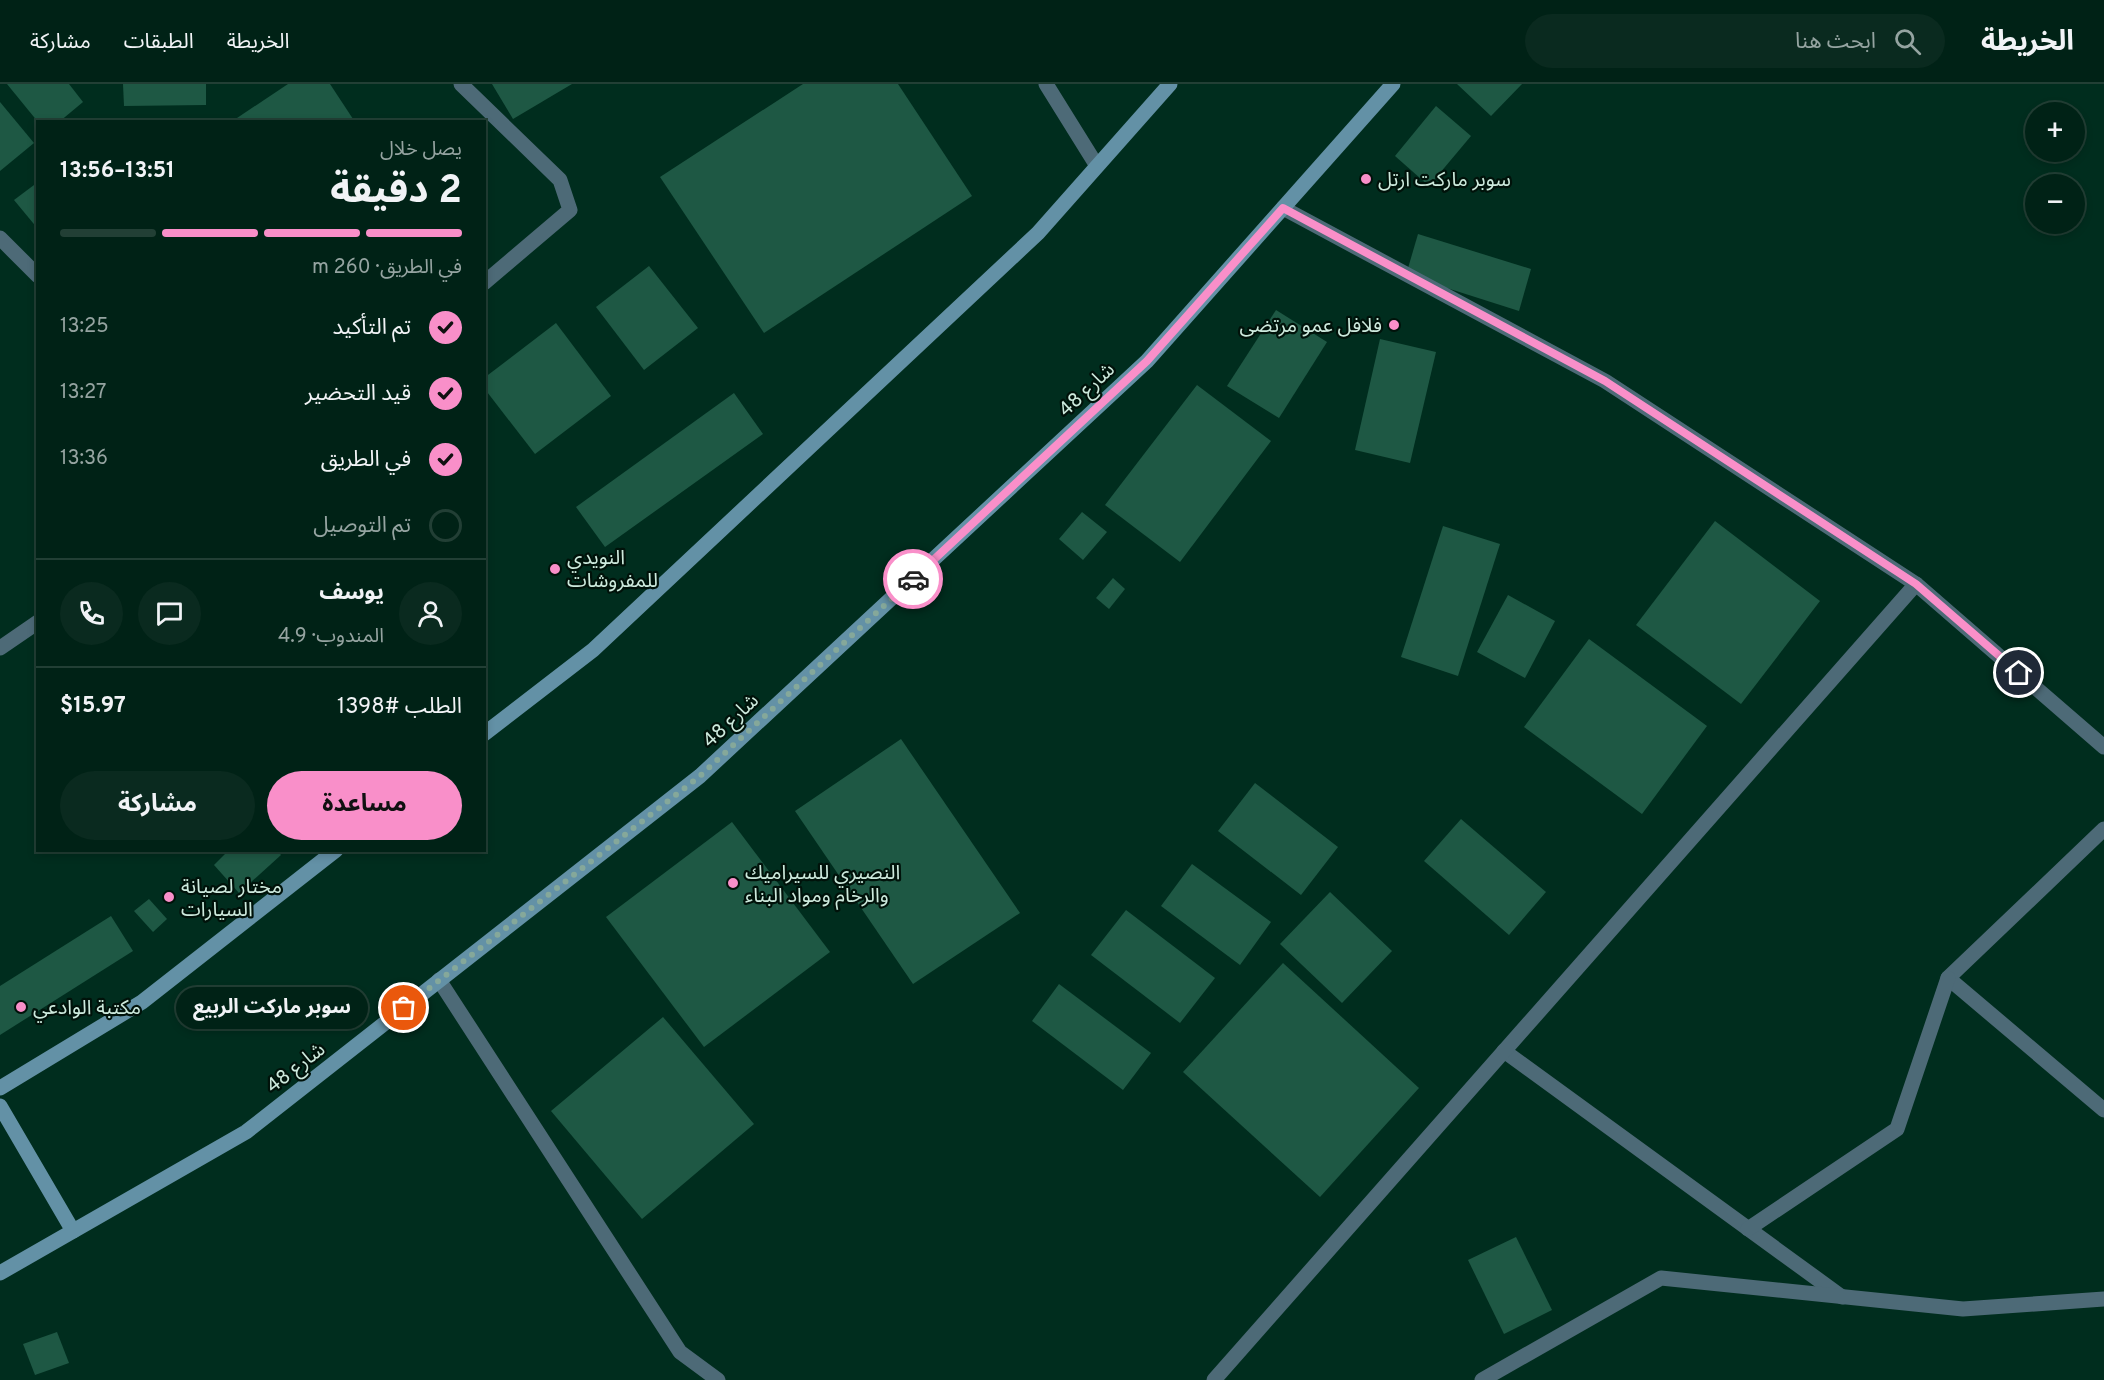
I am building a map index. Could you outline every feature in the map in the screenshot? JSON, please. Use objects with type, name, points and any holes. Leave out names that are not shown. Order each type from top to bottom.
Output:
[{"type":"main road","points":[[486,732],[593,650],[1038,233],[1170,84]]},
{"type":"main road","name":"شارع 48","points":[[0,1273],[246,1132],[700,776],[1147,361],[1393,84]]},
{"type":"main road","points":[[0,1088],[142,1002],[333,852]]},
{"type":"main road","points":[[0,1107],[73,1231]]},
{"type":"street","points":[[461,84],[560,180],[570,210],[486,281]]},
{"type":"street","points":[[1046,84],[1097,166]]},
{"type":"street","points":[[1283,208],[1605,381],[1916,584],[2104,747]]},
{"type":"street","points":[[0,238],[36,274]]},
{"type":"street","points":[[1214,1380],[1916,584]]},
{"type":"street","points":[[0,648],[36,623]]},
{"type":"street","points":[[1748,1229],[1897,1130],[1948,978],[2104,829]]},
{"type":"street","points":[[1948,978],[2104,1110]]},
{"type":"street","points":[[439,980],[680,1352],[718,1380]]},
{"type":"street","points":[[1504,1051],[1842,1297]]},
{"type":"street","points":[[1482,1380],[1661,1278],[1963,1309],[2104,1299]]},
{"type":"building","points":[[7,84],[69,84],[83,102],[61,120],[36,120]]},
{"type":"building","points":[[123,84],[206,84],[206,105],[124,106]]},
{"type":"building","points":[[288,84],[330,84],[354,120],[238,120],[237,118]]},
{"type":"building","points":[[492,84],[572,84],[513,119]]},
{"type":"building","points":[[803,84],[898,84],[972,196],[764,333],[660,177]]},
{"type":"building","points":[[1457,84],[1522,84],[1491,116]]},
{"type":"building","points":[[0,102],[34,143],[0,171]]},
{"type":"building","points":[[1436,106],[1471,136],[1429,186],[1395,156]]},
{"type":"building","points":[[36,184],[36,227],[14,200]]},
{"type":"building","points":[[1418,234],[1531,269],[1519,311],[1406,275]]},
{"type":"building","points":[[649,266],[698,328],[644,370],[596,307]]},
{"type":"building","points":[[1276,310],[1327,342],[1279,418],[1227,386]]},
{"type":"building","points":[[556,323],[611,396],[535,454],[486,391],[486,376]]},
{"type":"building","points":[[1380,339],[1436,352],[1410,463],[1355,450]]},
{"type":"building","points":[[1197,385],[1271,441],[1180,562],[1105,505]]},
{"type":"building","points":[[734,393],[763,434],[605,547],[576,507]]},
{"type":"building","points":[[1082,512],[1107,532],[1083,560],[1059,539]]},
{"type":"building","points":[[1715,521],[1820,601],[1741,704],[1636,625]]},
{"type":"building","points":[[1443,526],[1500,544],[1458,676],[1401,657]]},
{"type":"building","points":[[1113,578],[1125,589],[1109,609],[1096,598]]},
{"type":"building","points":[[1508,595],[1555,621],[1525,678],[1477,652]]},
{"type":"building","points":[[1589,639],[1707,726],[1642,814],[1524,727]]},
{"type":"building","points":[[901,739],[1020,913],[913,984],[795,811]]},
{"type":"building","points":[[1255,783],[1338,847],[1301,895],[1218,831]]},
{"type":"building","points":[[1461,819],[1546,892],[1509,935],[1424,861]]},
{"type":"building","points":[[732,822],[830,952],[704,1047],[606,917]]},
{"type":"building","points":[[227,852],[279,852],[281,855],[239,893],[214,865]]},
{"type":"building","points":[[1192,864],[1271,922],[1240,965],[1161,906]]},
{"type":"building","points":[[1330,892],[1392,951],[1342,1003],[1280,944]]},
{"type":"building","points":[[149,899],[167,919],[153,932],[134,911]]},
{"type":"building","points":[[1126,910],[1215,978],[1180,1023],[1091,955]]},
{"type":"building","points":[[111,916],[133,951],[0,1035],[0,986]]},
{"type":"building","points":[[1283,963],[1419,1088],[1320,1197],[1183,1072]]},
{"type":"building","points":[[1059,984],[1151,1053],[1123,1090],[1032,1021]]},
{"type":"building","points":[[663,1017],[754,1124],[642,1219],[551,1111]]},
{"type":"building","points":[[1516,1237],[1552,1310],[1504,1334],[1468,1260]]},
{"type":"building","points":[[57,1332],[69,1363],[35,1375],[23,1344]]},
{"type":"way so far","points":[[404,1008],[700,776],[913,579]]},
{"type":"place","name":"سوبر ماركت ارتل","points":[[1366,179]]},
{"type":"place","name":"فلافل عمو مرتضى","points":[[1394,325]]},
{"type":"place","name":"النويدي للمفروشات","points":[[555,569]]},
{"type":"place","name":"النصيري للسيراميك والرخام ومواد البناء","points":[[733,883]]},
{"type":"place","name":"مختار لصيانة السيارات","points":[[169,897]]},
{"type":"place","name":"مكتبة الوادعي","points":[[21,1007]]},
{"type":"place","name":"سوبر ماركت الربيع","points":[[404,1008]]},
{"type":"route","points":[[913,579],[1147,361],[1283,208],[1605,381],[1916,584],[2019,673]]}]
